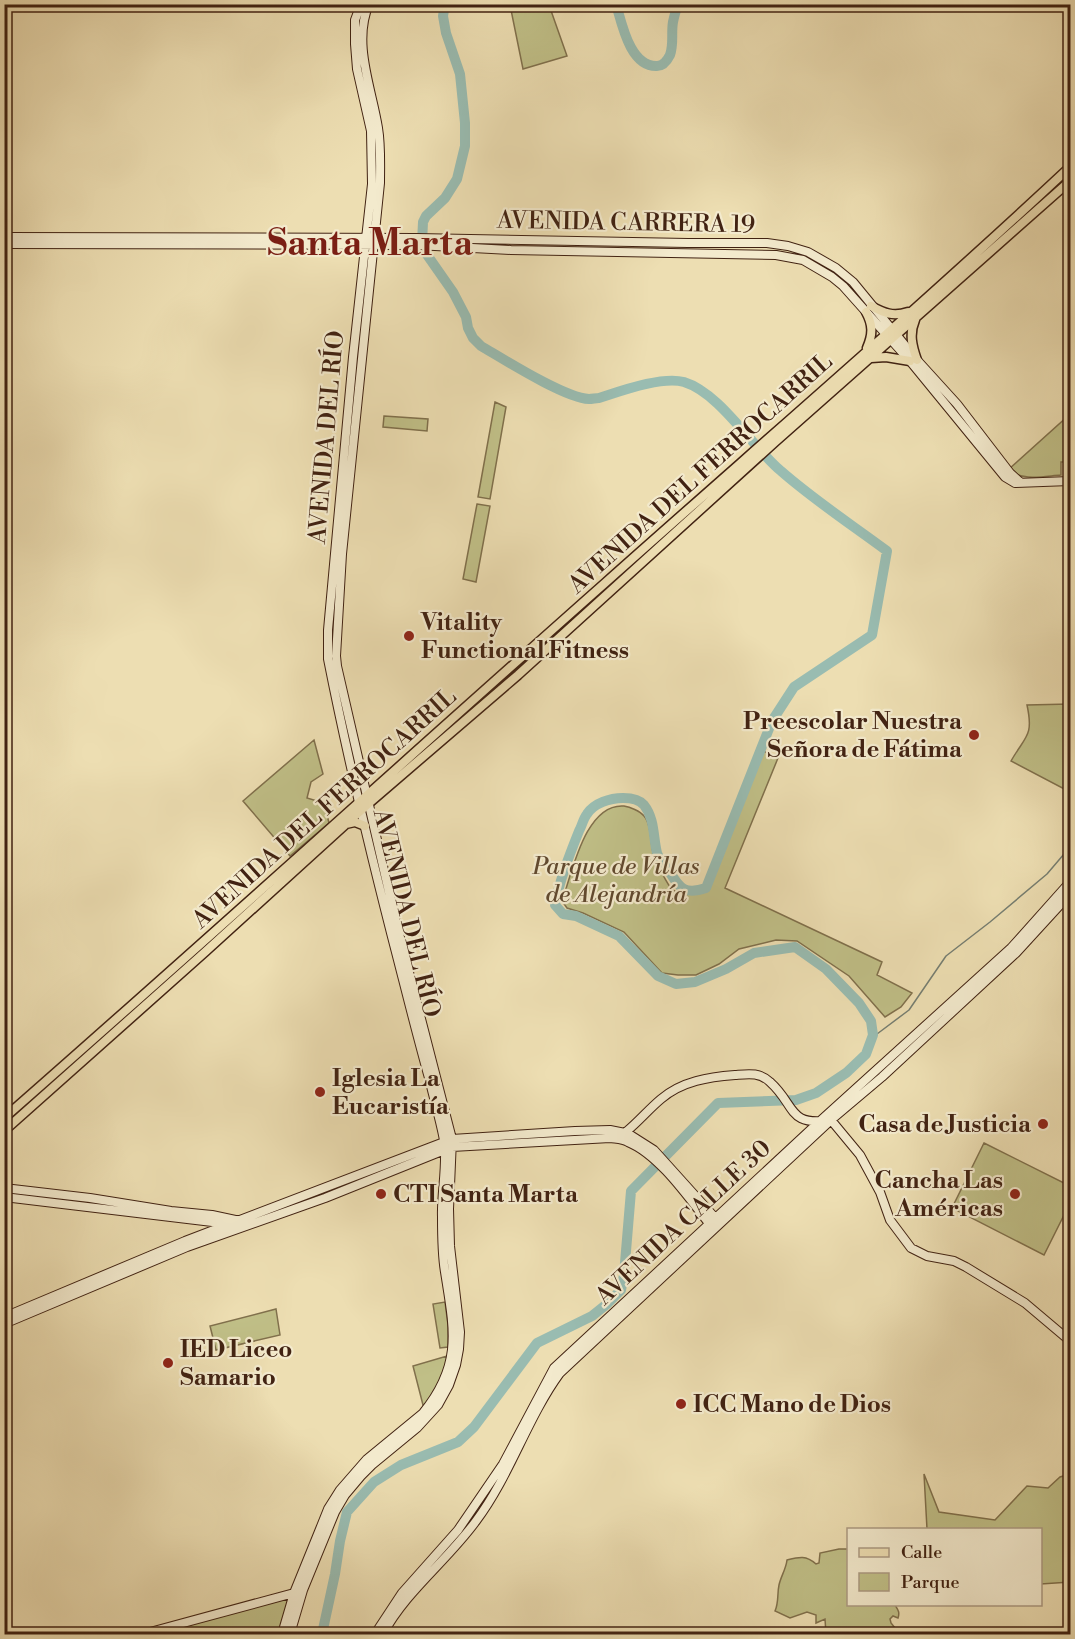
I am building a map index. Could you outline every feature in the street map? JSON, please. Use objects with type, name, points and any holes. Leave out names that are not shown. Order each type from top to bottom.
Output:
[{"type":"main road","name":"AVENIDA DEL RÍO","points":[[290,1635],[303,1590],[335,1512],[345,1495],[372,1465],[428,1418],[442,1398],[456,1365],[460,1332],[450,1246],[448,1144],[395,918],[364,803],[336,656],[372,184],[371,131],[357,69],[355,20],[361,4]]},
{"type":"main road","name":"AVENIDA DEL RÍO","points":[[369,4],[364,19],[364,68],[378,129],[380,183],[369,241]]},
{"type":"main road","name":"AVENIDA DEL FERROCARRIL","points":[[4,1118],[364,803],[518,675],[740,469],[914,314],[1071,167]]},
{"type":"main road","name":"AVENIDA DEL FERROCARRIL","points":[[914,314],[1071,181]]},
{"type":"main road","name":"AVENIDA CARRERA 19","points":[[4,237],[416,242],[456,243],[511,250],[790,256],[803,260],[832,277],[869,309],[1005,477],[1015,483],[1071,481]]},
{"type":"main road","name":"AVENIDA CARRERA 19","points":[[4,244],[369,241]]},
{"type":"main road","points":[[869,309],[888,314],[914,314],[911,340],[913,361],[868,355],[872,336],[869,309]]},
{"type":"main road","name":"AVENIDA DEL RÍO","points":[[282,1635],[294,1593],[328,1509],[340,1490],[367,1459],[423,1413],[442,1385],[453,1349],[454,1334],[442,1240],[442,1209],[448,1144],[387,919],[365,826],[364,803]]},
{"type":"main road","name":"AVENIDA DEL FERROCARRIL","points":[[4,1131],[205,952],[345,824],[364,803]]},
{"type":"main road","points":[[345,824],[354,822],[365,826]]},
{"type":"main road","name":"AVENIDA CALLE 30","points":[[377,1634],[477,1520],[507,1470],[550,1387],[560,1373],[819,1122],[1011,948],[1071,882]]},
{"type":"main road","name":"AVENIDA CALLE 30","points":[[718,1220],[882,1077],[1016,953],[1071,894]]},
{"type":"main road","points":[[624,1137],[663,1098],[684,1085],[702,1079],[733,1075],[762,1075],[778,1089],[791,1110],[806,1121],[831,1120],[860,1155],[880,1192],[890,1220],[911,1248],[927,1256],[954,1261],[966,1267],[1025,1303],[1071,1341]]},
{"type":"main road","points":[[4,1324],[242,1222],[448,1144],[610,1130],[624,1137],[632,1136],[652,1153],[718,1220]]},
{"type":"main road","points":[[677,1179],[712,1227]]},
{"type":"main road","points":[[4,1188],[212,1215],[242,1222]]},
{"type":"main road","points":[[4,1197],[231,1224]]},
{"type":"main road","points":[[4,1317],[185,1241],[242,1222]]},
{"type":"main road","points":[[146,1633],[294,1593]]},
{"type":"main road","points":[[146,1633],[211,1635]]},
{"type":"green space","points":[[510,5],[549,5],[567,56],[523,69]]},
{"type":"green space","points":[[495,402],[506,407],[490,499],[478,497]]},
{"type":"green space","points":[[384,416],[428,419],[427,431],[383,427]]},
{"type":"green space","points":[[1068,416],[1068,462],[1061,462],[1061,475],[1027,477],[1020,476],[1009,469]]},
{"type":"green space","points":[[477,504],[490,506],[476,582],[463,579]]},
{"type":"green space","points":[[1070,704],[1070,792],[1011,761],[1029,730],[1027,705]]},
{"type":"green space","points":[[314,740],[323,774],[311,782],[307,798],[324,803],[329,823],[290,856],[243,801]]},
{"type":"green space","name":"Parque de Villas de Alejandría","points":[[763,751],[778,758],[725,888],[882,962],[877,975],[912,993],[901,1007],[885,1017],[849,976],[797,941],[776,940],[739,949],[719,964],[696,975],[662,973],[624,932],[567,908],[562,901],[582,842],[590,828],[599,816],[611,808],[624,806],[642,814],[647,820],[654,856],[672,889],[680,893],[708,891]]},
{"type":"green space","name":"Cancha Las Américas","points":[[984,1143],[1070,1186],[1070,1203],[1044,1255],[952,1208]]},
{"type":"green space","points":[[445,1302],[448,1347],[440,1348],[433,1304]]},
{"type":"green space","points":[[276,1309],[280,1335],[216,1350],[210,1326]]},
{"type":"green space","points":[[447,1356],[442,1377],[424,1409],[413,1366]]},
{"type":"green space","points":[[924,1474],[939,1512],[995,1520],[1027,1486],[1048,1488],[1060,1477],[1070,1474],[1070,1582],[1042,1584],[1042,1528],[927,1528]]},
{"type":"green space","points":[[847,1549],[847,1606],[896,1606],[899,1616],[898,1618],[893,1616],[890,1619],[895,1628],[889,1634],[826,1634],[825,1619],[816,1623],[816,1615],[807,1612],[790,1618],[775,1611],[779,1585],[787,1560],[802,1558],[809,1559],[816,1564],[819,1563],[820,1553]]},
{"type":"green space","points":[[290,1597],[279,1634],[171,1630]]},
{"type":"waterway","points":[[322,1634],[347,1512],[374,1482],[401,1465],[458,1442],[474,1427],[537,1343],[592,1316],[621,1290],[631,1191],[718,1103],[796,1100],[816,1093],[846,1073],[866,1054],[873,1035],[871,1021],[859,1003],[826,969],[795,947],[754,953],[726,969],[695,982],[676,984],[658,976],[619,936],[576,916],[563,914],[555,905],[565,868],[586,816],[598,804],[618,798],[640,801],[648,810],[658,855],[678,884],[691,891],[706,888],[772,721],[794,687],[872,635],[887,551],[781,471],[723,409],[697,388],[684,382],[665,381],[642,385],[599,398],[578,397],[519,369],[481,346],[473,338],[466,317],[453,292],[425,252],[422,243],[423,222],[426,216],[445,198],[457,179],[465,146],[460,74],[446,33],[443,16],[445,4]]},
{"type":"waterway","points":[[616,4],[624,33],[634,52],[640,60],[657,66],[665,63],[670,55],[673,22],[678,4]]},
{"type":"waterway","points":[[873,1035],[909,1010],[946,956],[1047,874],[1070,847]]},
{"type":"place","name":"Vitality Functional Fitness","points":[[409,636]]},
{"type":"place","name":"Preescolar Nuestra Señora de Fátima","points":[[974,735]]},
{"type":"place","name":"Iglesia La Eucaristía","points":[[320,1092]]},
{"type":"place","name":"Casa de Justicia","points":[[1043,1124]]},
{"type":"place","name":"CTI Santa Marta","points":[[381,1194]]},
{"type":"place","name":"Cancha Las Américas","points":[[1015,1194]]},
{"type":"place","name":"IED Liceo Samario","points":[[168,1363]]},
{"type":"place","name":"ICC Mano de Dios","points":[[681,1404]]},
{"type":"district","name":"Santa Marta","points":[[370,242]]}]
